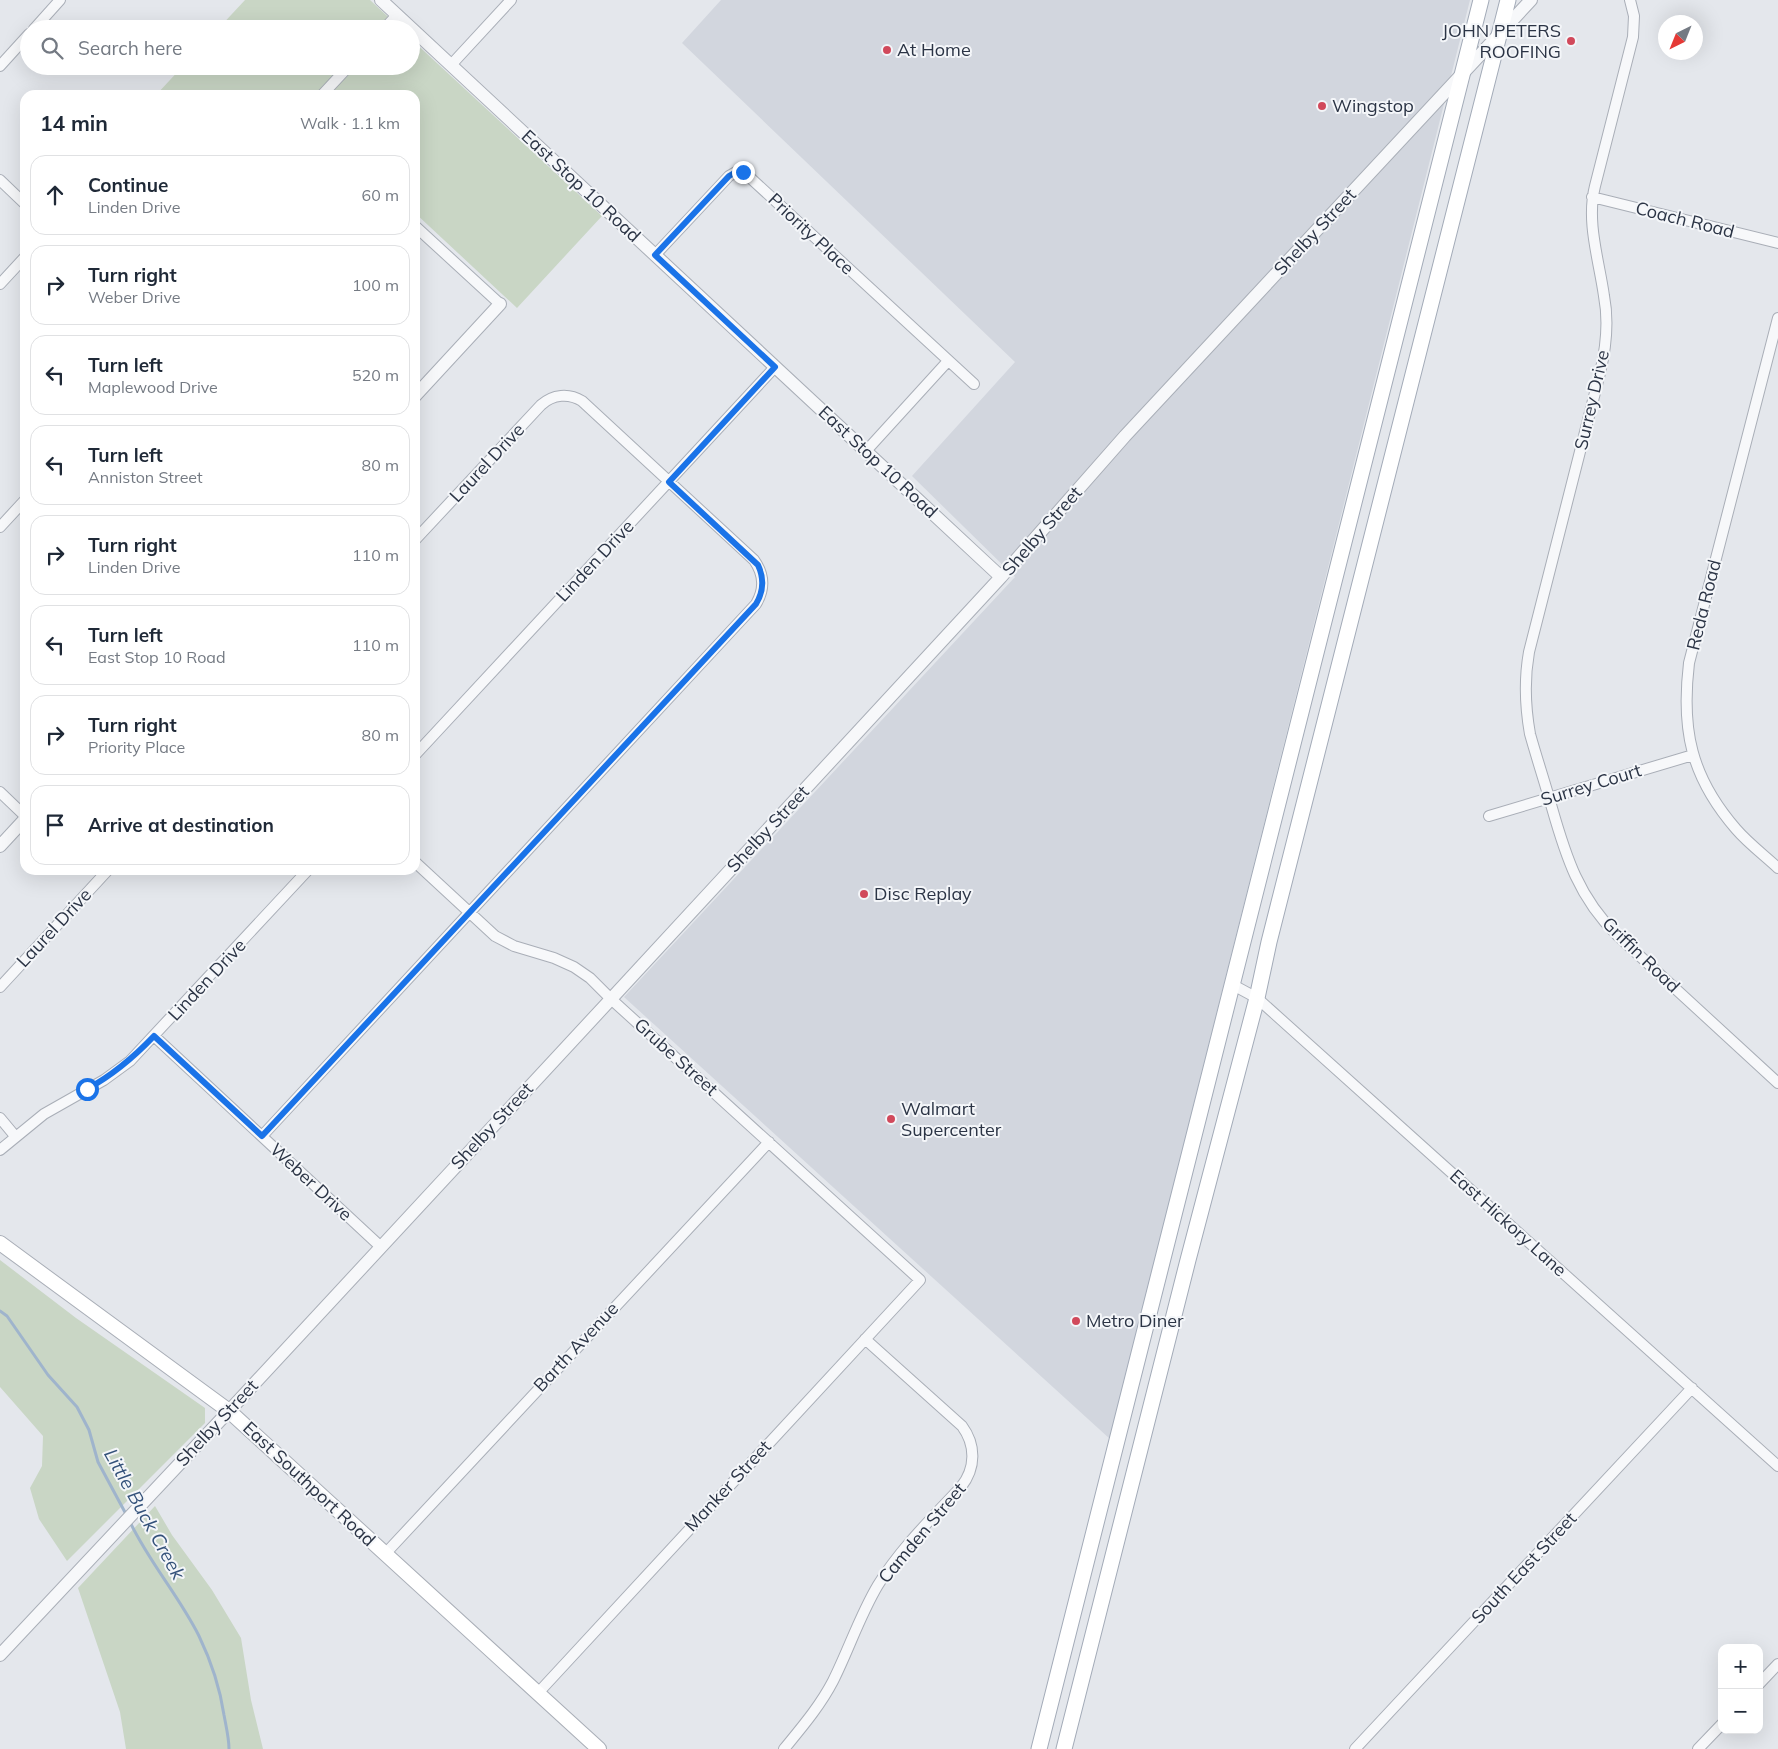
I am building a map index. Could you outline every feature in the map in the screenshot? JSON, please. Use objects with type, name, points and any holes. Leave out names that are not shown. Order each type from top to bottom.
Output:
[{"type":"main road","points":[[1039,1749],[1481,0]]},
{"type":"main road","points":[[1064,1749],[1188,1260],[1257,998],[1271,932],[1508,0]]},
{"type":"main road","name":"East Southport Road","points":[[0,1243],[229,1411],[598,1749]]},
{"type":"street","points":[[42,20],[60,0]]},
{"type":"street","name":"East Stop 10 Road","points":[[381,0],[402,20]]},
{"type":"street","points":[[451,65],[511,0]]},
{"type":"street","name":"Shelby Street","points":[[0,1655],[611,999],[1001,577],[1125,436],[1531,0]]},
{"type":"street","name":"Surrey Drive","points":[[1549,798],[1528,725],[1524,698],[1525,675],[1529,652],[1603,363],[1606,336],[1606,308],[1592,224],[1592,197],[1633,37],[1634,16],[1630,0]]},
{"type":"street","points":[[392,20],[397,15]]},
{"type":"street","name":"East Stop 10 Road","points":[[420,36],[1001,577]]},
{"type":"street","points":[[0,66],[20,44]]},
{"type":"street","points":[[327,90],[341,75]]},
{"type":"street","name":"Priority Place","points":[[655,255],[729,176],[736,172],[745,172],[974,384]]},
{"type":"street","points":[[0,180],[20,199]]},
{"type":"street","name":"Coach Road","points":[[1592,197],[1778,243]]},
{"type":"street","points":[[420,231],[500,304],[420,391]]},
{"type":"street","points":[[0,284],[20,262]]},
{"type":"street","name":"Reda Road","points":[[1778,318],[1689,663],[1686,690],[1687,728],[1693,755],[1701,776],[1717,805],[1737,830],[1778,868]]},
{"type":"street","points":[[866,451],[948,361]]},
{"type":"street","name":"Linden Drive","points":[[420,750],[775,367]]},
{"type":"street","name":"Laurel Drive","points":[[420,535],[541,405],[552,398],[575,397],[582,401],[669,482]]},
{"type":"street","points":[[262,1136],[756,604],[763,583],[761,572],[754,560],[669,482]]},
{"type":"street","points":[[0,527],[20,505]]},
{"type":"street","name":"Surrey Court","points":[[1489,816],[1693,755]]},
{"type":"street","points":[[0,792],[20,812]]},
{"type":"street","name":"Griffin Road","points":[[1549,798],[1574,876],[1587,900],[1604,922],[1778,1083]]},
{"type":"street","points":[[0,846],[20,823]]},
{"type":"street","name":"Grube Street","points":[[420,867],[495,936],[507,943],[554,958],[579,969],[920,1280]]},
{"type":"street","name":"Laurel Drive","points":[[0,987],[103,875]]},
{"type":"street","name":"Linden Drive","points":[[0,1150],[15,1136],[59,1104],[104,1080],[137,1054],[303,875]]},
{"type":"street","name":"East Hickory Lane","points":[[1233,985],[1257,998],[1778,1466]]},
{"type":"street","name":"Weber Drive","points":[[154,1036],[381,1247]]},
{"type":"street","points":[[0,1118],[15,1136]]},
{"type":"street","name":"Barth Avenue","points":[[385,1554],[769,1142]]},
{"type":"street","name":"Manker Street","points":[[538,1693],[920,1280]]},
{"type":"street","name":"Camden Street","points":[[784,1749],[810,1717],[828,1690],[864,1610],[888,1570],[967,1479],[972,1466],[973,1452],[971,1442],[962,1426],[865,1339]]},
{"type":"street","name":"South East Street","points":[[1355,1749],[1692,1388]]},
{"type":"street","points":[[1763,1680],[1778,1664]]},
{"type":"street","points":[[1698,1749],[1718,1728]]},
{"type":"shaded area","points":[[721,0],[1470,0],[1110,1439],[624,997],[1015,577],[912,476],[1015,362],[682,43]]},
{"type":"green space","points":[[245,0],[370,0],[391,20],[226,20]]},
{"type":"green space","points":[[420,47],[602,216],[517,308],[420,218],[420,90],[161,90],[175,75],[420,75]]},
{"type":"green space","points":[[0,1260],[76,1318],[205,1408],[205,1423],[67,1561],[39,1519],[30,1488],[42,1466],[43,1436],[0,1387]]},
{"type":"green space","points":[[155,1506],[172,1535],[212,1590],[241,1638],[251,1700],[263,1749],[126,1749],[120,1712],[78,1588]]},
{"type":"waterway","name":"Little Buck Creek","points":[[0,1311],[7,1316],[48,1375],[77,1407],[89,1430],[98,1462],[127,1516]]},
{"type":"waterway","name":"Little Buck Creek","points":[[130,1522],[146,1551],[191,1621],[203,1645],[220,1695],[229,1749]]},
{"type":"place","name":"JOHN PETERS ROOFING","points":[[1571,41]]},
{"type":"place","name":"At Home","points":[[887,50]]},
{"type":"place","name":"Wingstop","points":[[1322,106]]},
{"type":"place","name":"Disc Replay","points":[[864,894]]},
{"type":"place","name":"Walmart Supercenter","points":[[891,1119]]},
{"type":"place","name":"Metro Diner","points":[[1076,1321]]},
{"type":"route","points":[[87,1089],[119,1070],[154,1036],[262,1136],[756,604],[763,585],[758,565],[669,482],[775,367],[655,255],[731,174],[738,171],[743,172]]}]
